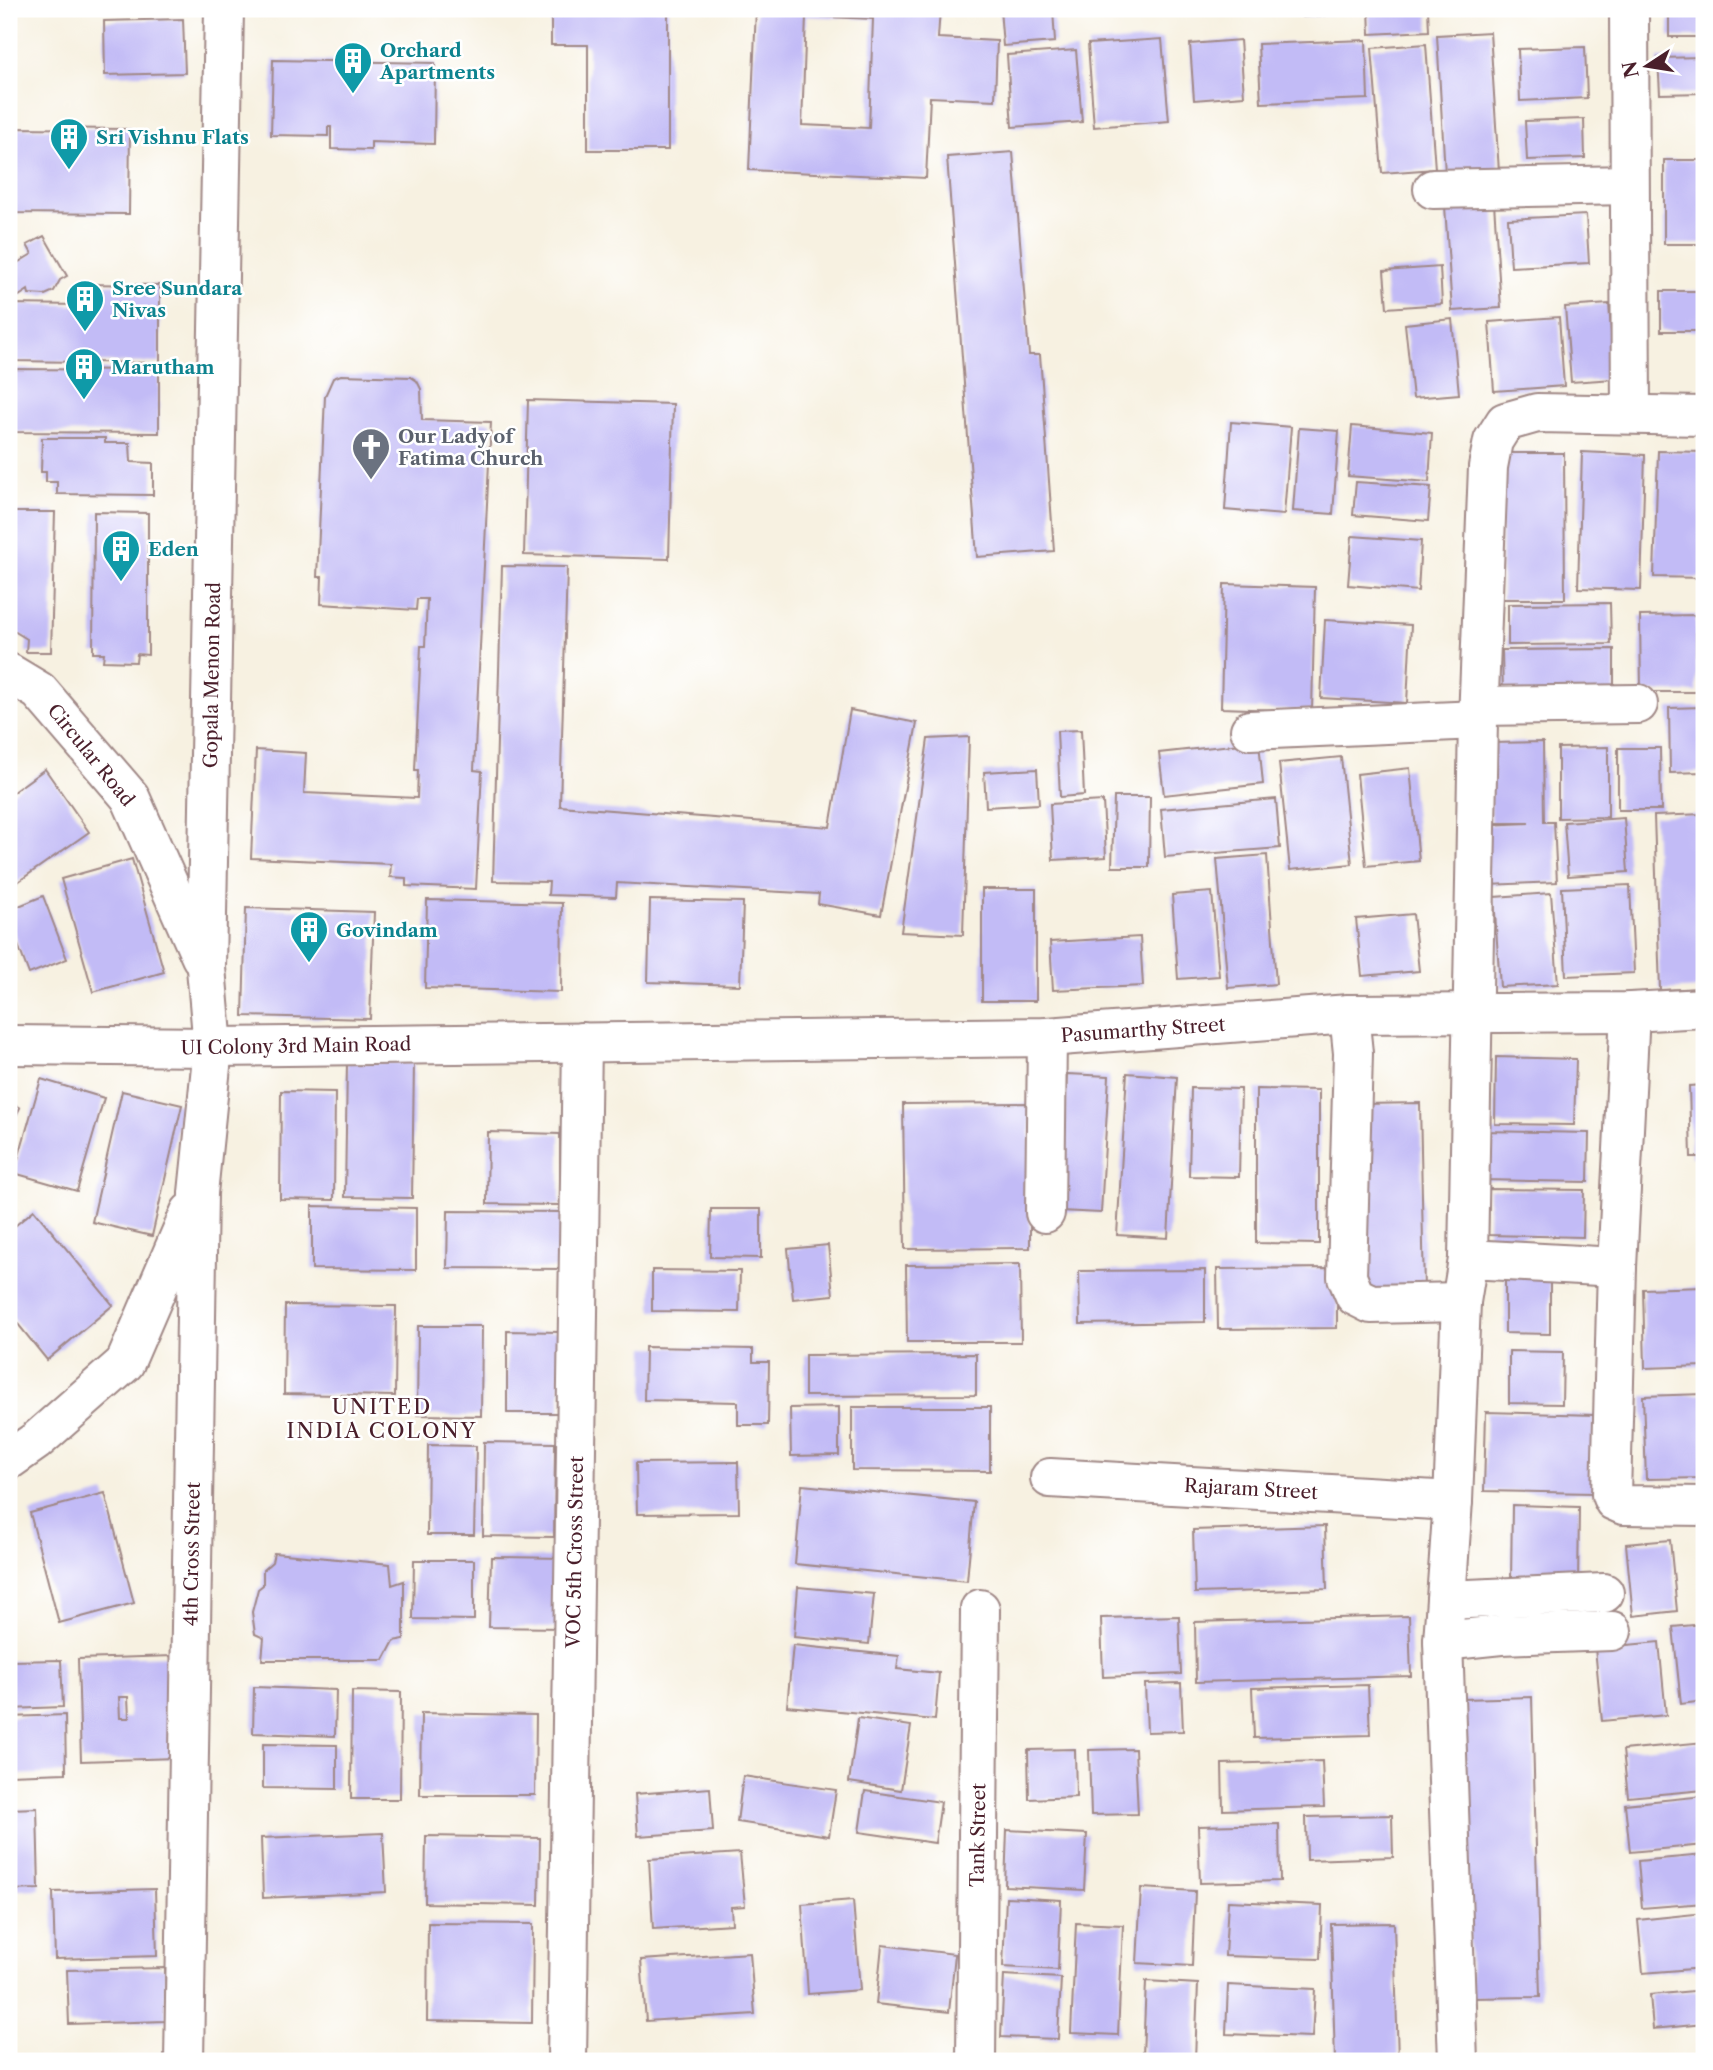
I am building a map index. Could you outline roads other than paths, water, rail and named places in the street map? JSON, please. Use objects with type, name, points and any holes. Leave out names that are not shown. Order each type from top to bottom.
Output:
[{"type":"street","name":"Gopala Menon Road","points":[[212,1047],[206,968],[224,9]]},
{"type":"street","points":[[1629,9],[1631,414]]},
{"type":"street","points":[[1433,189],[1629,186]]},
{"type":"street","points":[[1458,2061],[1443,1641],[1453,1501],[1461,1302],[1468,1259],[1478,713],[1488,467],[1493,440],[1505,422],[1537,414],[1704,416]]},
{"type":"street","name":"Circular Road","points":[[9,673],[39,691],[130,797],[206,968]]},
{"type":"street","points":[[1250,730],[1638,704]]},
{"type":"street","name":"Pasumarthy Street","points":[[582,1042],[1047,1038],[1349,1014],[1630,1012],[1704,1008]]},
{"type":"street","points":[[1630,1012],[1617,1267],[1611,1495],[1614,1501],[1623,1505],[1704,1506]]},
{"type":"street","points":[[1349,1014],[1353,1053],[1348,1277],[1355,1296],[1371,1304],[1461,1302]]},
{"type":"street","points":[[1045,1213],[1047,1038]]},
{"type":"street","name":"UI Colony 3rd Main Road","points":[[9,1045],[212,1047],[582,1042]]},
{"type":"street","name":"VOC 5th Cross Street","points":[[567,2061],[582,1042]]},
{"type":"street","name":"4th Cross Street","points":[[184,2061],[198,1194],[212,1047]]},
{"type":"street","points":[[9,1460],[37,1441],[125,1363],[198,1194]]},
{"type":"street","points":[[1468,1259],[1617,1267]]},
{"type":"street","name":"Rajaram Street","points":[[1050,1478],[1453,1501]]},
{"type":"street","points":[[1446,1600],[1604,1593]]},
{"type":"street","name":"Tank Street","points":[[976,2061],[980,1609]]},
{"type":"street","points":[[1443,1641],[1501,1635],[1612,1631]]},
{"type":"place","name":"Orchard Apartments","points":[[353,95]]},
{"type":"place","name":"Sri Vishnu Flats","points":[[69,171]]},
{"type":"place","name":"Sree Sundara Nivas","points":[[85,333]]},
{"type":"place","name":"Marutham","points":[[84,401]]},
{"type":"place","name":"Our Lady of Fatima Church","points":[[371,481]]},
{"type":"place","name":"Eden","points":[[121,583]]},
{"type":"place","name":"Govindam","points":[[309,964]]},
{"type":"district","name":"UNITED INDIA COLONY","points":[[382,1418]]}]
